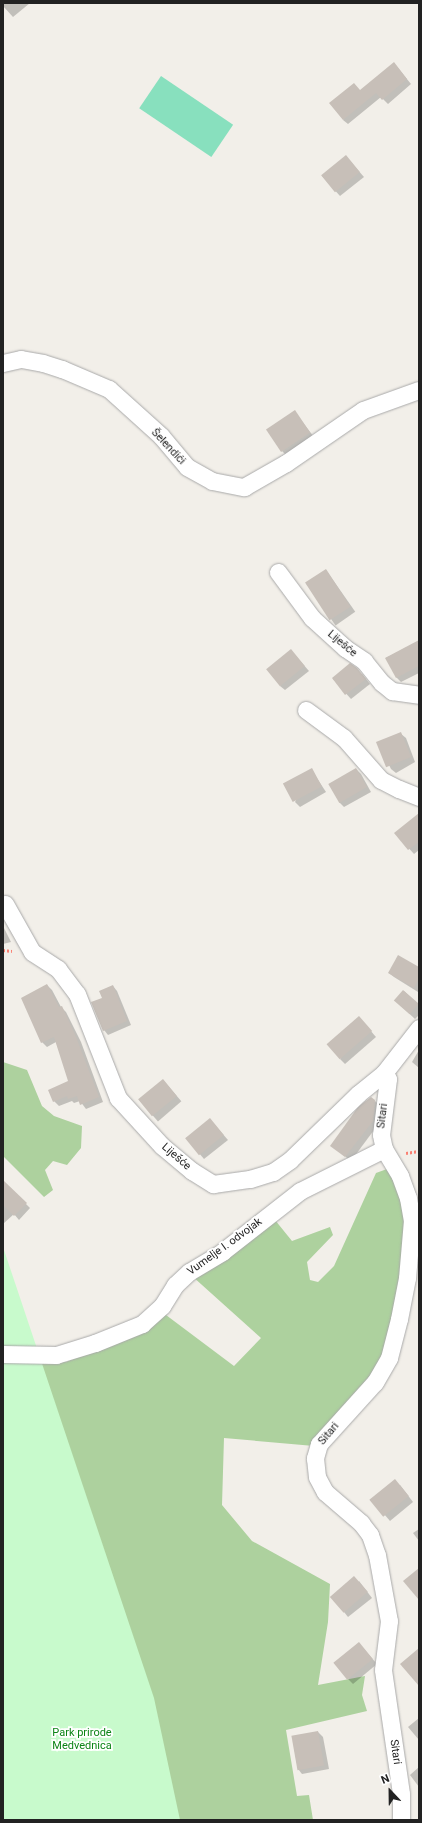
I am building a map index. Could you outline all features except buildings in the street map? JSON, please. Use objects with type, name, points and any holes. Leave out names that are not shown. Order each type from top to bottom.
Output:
[{"type":"street","name":"Šelendići","points":[[3,363],[21,359],[43,363],[62,369],[108,389],[161,436],[187,467],[212,481],[244,487],[286,463],[363,410],[419,390]]},
{"type":"street","name":"Liješće","points":[[278,572],[312,618],[345,648],[364,662],[382,683],[392,691],[419,696]]},
{"type":"street","points":[[306,710],[344,738],[381,780],[419,797]]},
{"type":"street","name":"Liješće","points":[[5,904],[32,952],[58,969],[77,994],[118,1098],[162,1146],[192,1171],[213,1184],[250,1180],[273,1172],[290,1160],[358,1094],[384,1073],[419,1028]]},
{"type":"street","name":"Sitari","points":[[384,1073],[388,1079],[381,1135],[384,1149],[400,1176],[408,1198],[412,1220],[407,1278],[399,1320],[389,1358],[375,1382],[319,1444],[315,1458],[317,1477],[325,1492],[362,1523],[370,1535],[377,1555],[389,1621],[383,1670],[401,1794],[401,1820]]},
{"type":"street","name":"Vumelje I. odvojak","points":[[3,1354],[56,1355],[95,1344],[142,1324],[162,1306],[176,1285],[189,1272],[222,1252],[300,1190],[384,1149]]},
{"type":"green space","points":[[161,76],[233,125],[211,157],[139,108]]},
{"type":"green space","points":[[3,1062],[27,1070],[42,1106],[54,1116],[82,1126],[81,1148],[67,1165],[53,1161],[45,1170],[53,1190],[44,1197],[3,1156]]},
{"type":"green space","points":[[387,1169],[395,1175],[406,1217],[400,1287],[383,1359],[314,1446],[224,1438],[222,1505],[252,1541],[330,1584],[328,1622],[318,1685],[365,1676],[362,1695],[367,1711],[286,1730],[297,1796],[309,1795],[313,1820],[3,1820],[40,1358],[66,1362],[111,1343],[162,1312],[234,1366],[261,1338],[192,1276],[275,1220],[292,1241],[330,1227],[333,1235],[307,1262],[310,1280],[318,1282],[334,1266],[376,1173]]},
{"type":"green space","name":"Park prirode Medvednica","points":[[3,1247],[154,1698],[180,1820],[3,1820]]}]
